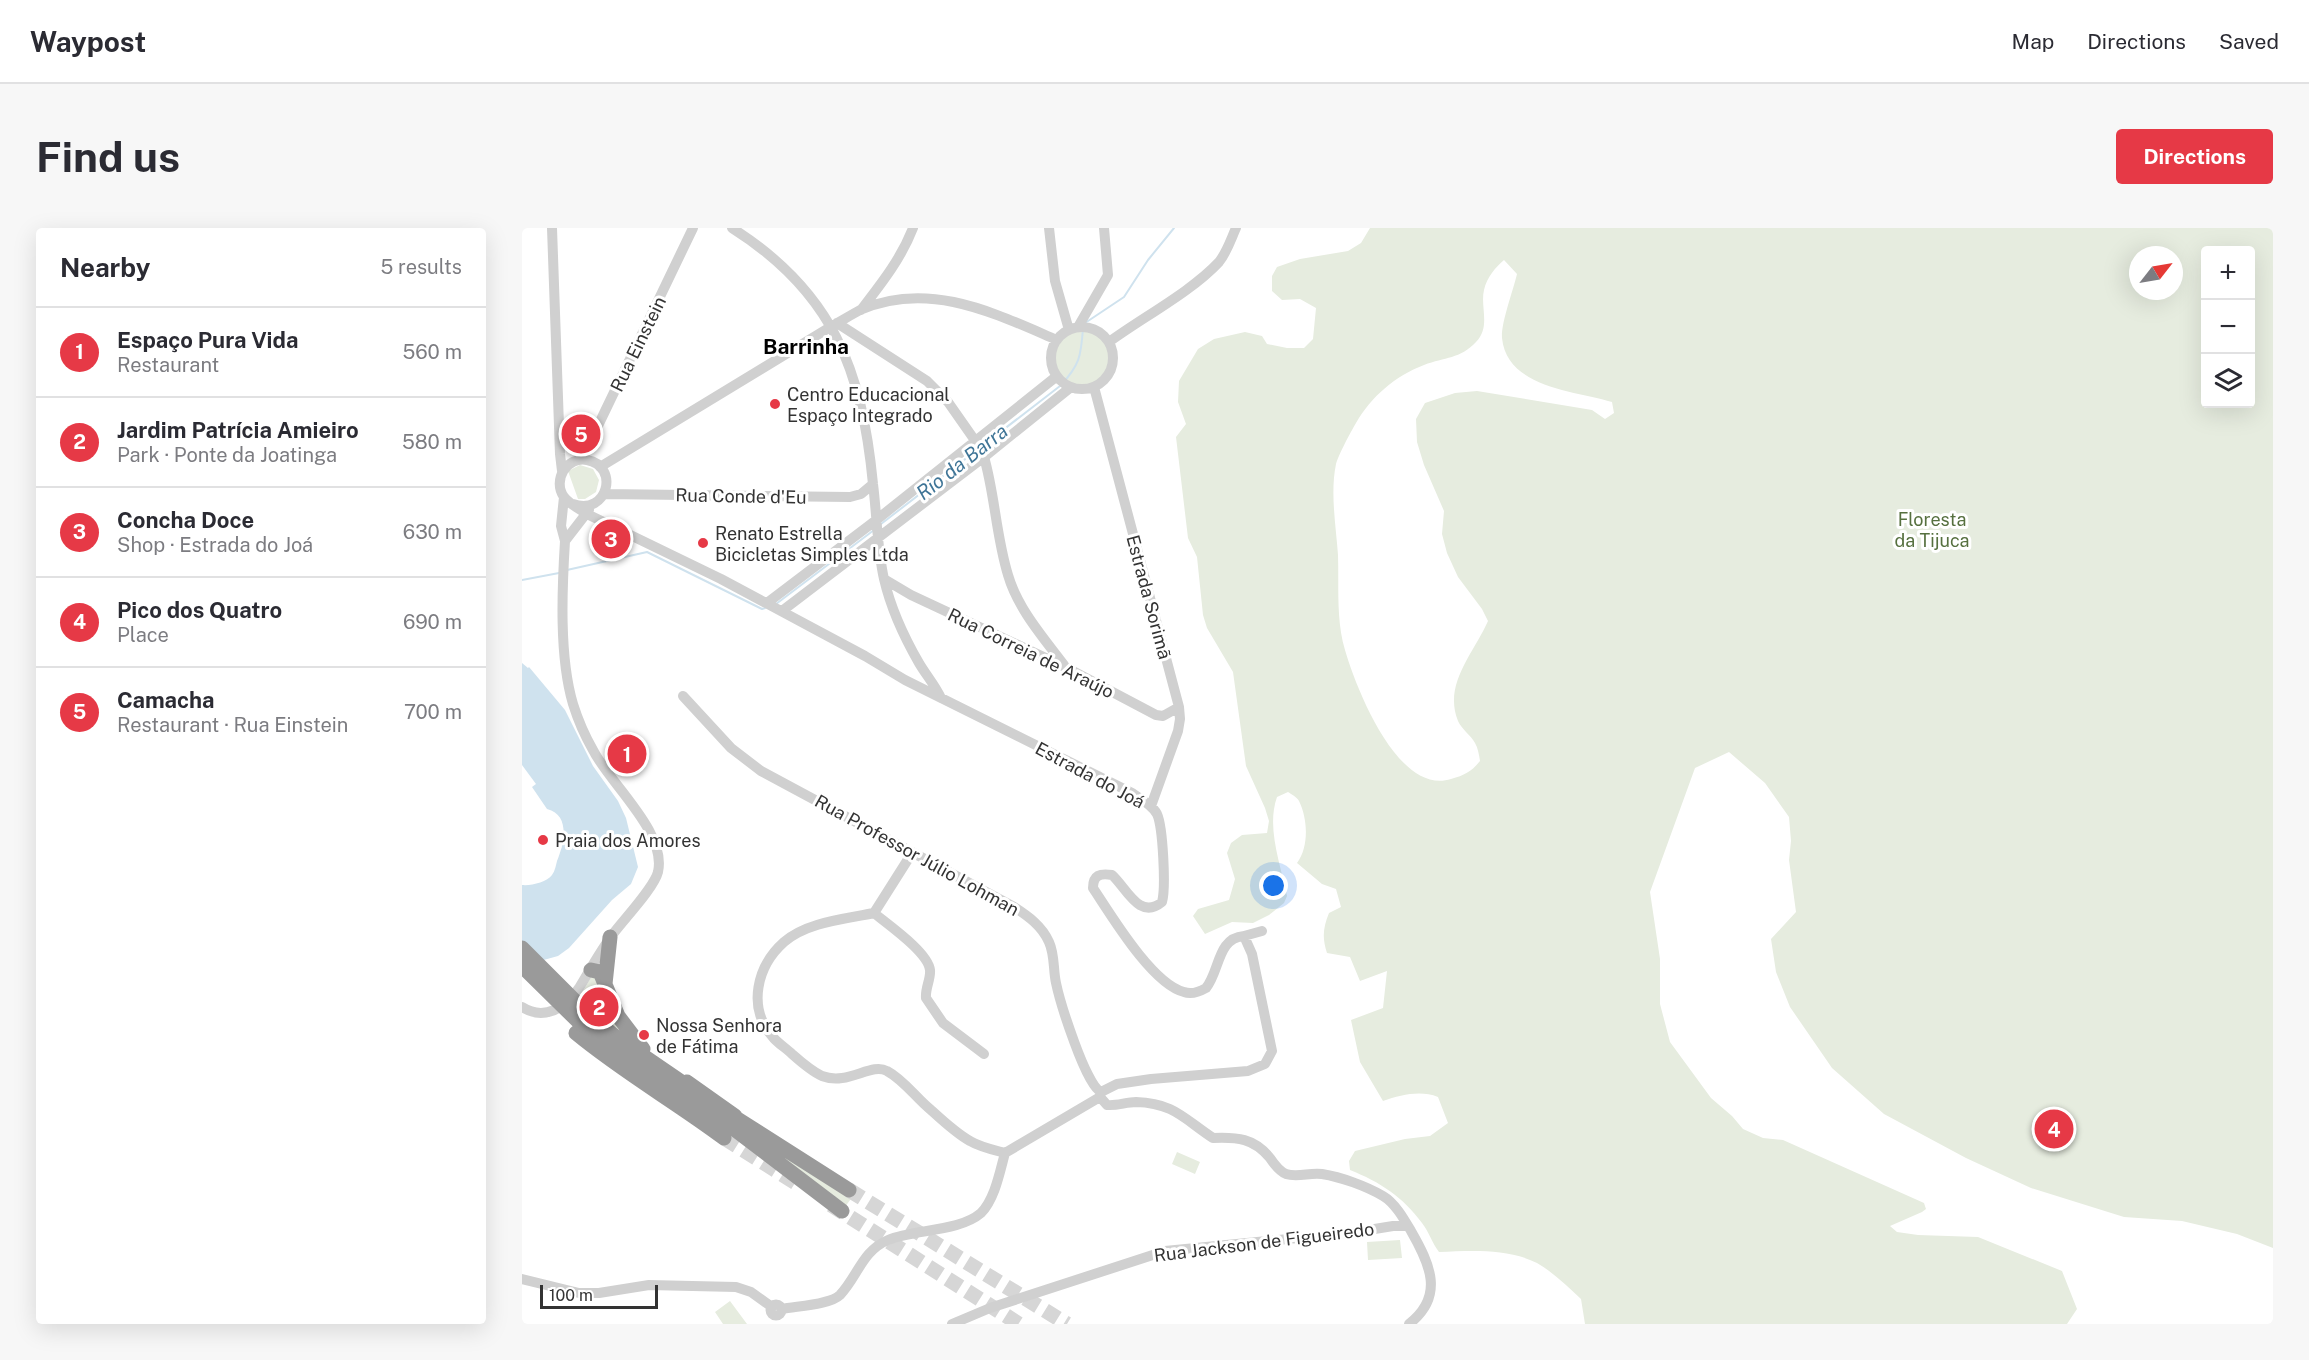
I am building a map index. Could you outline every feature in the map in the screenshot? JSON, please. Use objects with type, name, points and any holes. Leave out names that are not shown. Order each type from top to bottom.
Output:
[{"type":"highway","points":[[605,984],[610,937]]},
{"type":"highway","points":[[522,948],[614,1063],[692,1113],[724,1138]]},
{"type":"highway","points":[[522,966],[583,1025],[633,1050],[849,1190]]},
{"type":"highway","points":[[591,970],[600,972],[618,1016],[641,1047],[742,1122]]},
{"type":"highway","points":[[522,980],[628,1060],[733,1128],[842,1211]]},
{"type":"street","points":[[552,228],[562,471],[559,483],[569,501],[584,507],[594,504]]},
{"type":"street","name":"Rua Einstein","points":[[582,459],[693,228]]},
{"type":"street","points":[[732,228],[768,252],[785,268],[835,325],[927,381],[948,402],[976,442]]},
{"type":"street","points":[[861,310],[888,275],[906,245],[913,228]]},
{"type":"street","points":[[1049,228],[1055,281],[1078,328],[1103,335],[1113,352],[1113,363],[1103,381],[1094,387],[1078,389],[1058,377],[1051,362],[1051,354],[1057,340],[1078,328],[1108,274],[1104,228]]},
{"type":"street","points":[[1109,342],[1193,284],[1220,261],[1236,228]]},
{"type":"street","points":[[600,467],[861,310],[891,301],[911,298],[966,304],[991,311],[1057,340]]},
{"type":"street","points":[[835,325],[852,370],[863,411],[884,579],[897,621],[920,665],[941,698]]},
{"type":"street","points":[[775,607],[876,529],[976,442],[1058,377]]},
{"type":"street","points":[[775,607],[876,529],[984,457],[1070,386]]},
{"type":"street","name":"Estrada Sorimã","points":[[1094,387],[1179,707],[1178,731],[1151,806]]},
{"type":"street","points":[[984,457],[1008,576],[1022,607],[1067,668]]},
{"type":"street","points":[[562,471],[571,462],[582,459],[592,461],[600,467],[606,479],[604,494],[565,541]]},
{"type":"street","name":"Rua Conde d'Eu","points":[[604,494],[850,497],[861,495],[873,484]]},
{"type":"street","points":[[522,1006],[537,1013],[549,1013],[562,1006],[575,994],[610,937],[656,878],[658,871],[658,852],[649,831],[604,769],[573,705],[566,667],[565,541],[561,526],[569,501]]},
{"type":"street","name":"Estrada do Joá","points":[[569,501],[587,514],[677,556],[775,607],[905,680],[1132,793],[1151,806],[1157,815],[1159,826],[1164,881],[1162,902],[1149,908],[1140,906],[1112,875],[1100,874],[1093,881],[1093,888],[1146,963],[1175,989],[1188,993],[1206,988],[1224,948],[1230,940],[1244,936]]},
{"type":"street","points":[[561,526],[574,529]]},
{"type":"street","name":"Rua Correia de Araújo","points":[[884,579],[911,595],[1067,668],[1156,715],[1163,716],[1179,707]]},
{"type":"street","points":[[1023,648],[1034,642],[1040,632]]},
{"type":"street","points":[[905,680],[916,678],[920,673],[920,665]]},
{"type":"street","name":"Rua Professor Júlio Lohman","points":[[682,696],[730,748],[761,771],[1014,907],[1041,929],[1050,943],[1055,982],[1087,1075],[1100,1095]]},
{"type":"street","points":[[912,853],[874,913],[805,929],[785,941],[768,959],[759,979],[759,1003],[764,1025],[772,1037],[821,1075],[836,1079],[854,1077],[876,1068],[884,1069],[931,1111],[971,1142],[1005,1153]]},
{"type":"street","points":[[874,913],[916,949],[928,964],[930,972],[926,998],[943,1023],[984,1054]]},
{"type":"street","points":[[522,1279],[579,1293],[599,1293],[649,1286],[736,1287],[751,1292],[774,1314],[840,1295],[868,1253],[887,1241],[945,1227],[975,1216],[988,1203],[1005,1153],[1117,1084],[1248,1071],[1261,1066],[1268,1060],[1272,1046],[1252,954],[1244,936],[1262,931]]},
{"type":"street","points":[[1100,1095],[1107,1105],[1134,1102],[1161,1106],[1188,1118],[1213,1138],[1226,1137],[1253,1142],[1284,1173],[1295,1176],[1322,1173],[1383,1196],[1408,1226],[1426,1257],[1431,1281],[1426,1307],[1419,1317],[1409,1324]]},
{"type":"street","name":"Rua Jackson de Figueiredo","points":[[952,1324],[990,1308],[1165,1251],[1408,1226]]},
{"type":"green space","name":"Floresta da Tijuca","points":[[1370,228],[2273,228],[2273,1248],[2237,1234],[2182,1221],[2124,1217],[2031,1188],[1966,1158],[1884,1114],[1832,1068],[1790,1007],[1776,972],[1771,939],[1796,912],[1789,860],[1791,841],[1789,817],[1765,783],[1729,752],[1695,768],[1650,892],[1660,959],[1660,1004],[1670,1042],[1711,1098],[1743,1129],[1763,1138],[1783,1140],[1924,1203],[1926,1209],[1922,1212],[1890,1226],[1897,1232],[1978,1237],[2062,1271],[2077,1309],[2067,1324],[1585,1324],[1581,1299],[1537,1263],[1501,1253],[1439,1252],[1424,1226],[1407,1205],[1381,1185],[1350,1170],[1349,1161],[1355,1151],[1405,1139],[1430,1136],[1448,1123],[1438,1097],[1417,1094],[1383,1101],[1360,1062],[1351,1020],[1383,1008],[1387,971],[1360,981],[1350,957],[1327,953],[1324,928],[1327,918],[1329,913],[1341,907],[1336,889],[1322,884],[1297,863],[1304,849],[1306,833],[1302,808],[1295,797],[1288,792],[1277,797],[1274,809],[1274,834],[1287,896],[1284,903],[1269,915],[1253,923],[1232,922],[1205,934],[1193,916],[1198,909],[1229,900],[1235,879],[1227,853],[1231,843],[1242,835],[1267,833],[1269,821],[1246,766],[1233,672],[1207,628],[1203,615],[1197,557],[1188,538],[1176,437],[1186,424],[1178,402],[1179,381],[1198,349],[1214,339],[1245,332],[1262,336],[1267,344],[1287,348],[1304,348],[1313,339],[1316,308],[1300,299],[1282,300],[1272,291],[1272,276],[1277,267],[1300,259],[1348,251],[1361,243]],"holes":[[[1504,260],[1517,274],[1502,332],[1507,355],[1516,368],[1545,385],[1612,402],[1614,413],[1605,419],[1592,410],[1477,391],[1455,393],[1425,403],[1416,419],[1417,442],[1424,465],[1444,511],[1442,534],[1447,553],[1458,577],[1482,609],[1488,621],[1462,669],[1454,694],[1454,707],[1458,721],[1475,743],[1480,761],[1460,776],[1432,780],[1414,771],[1397,756],[1382,735],[1369,712],[1345,650],[1339,615],[1338,555],[1333,498],[1334,475],[1337,460],[1351,432],[1362,413],[1376,396],[1403,375],[1424,365],[1458,355],[1476,342],[1483,330],[1485,285]]]},
{"type":"green space","points":[[1077,331],[1087,331],[1101,339],[1107,348],[1109,358],[1107,368],[1101,377],[1087,385],[1077,385],[1060,373],[1055,363],[1055,353],[1067,336]]},
{"type":"green space","points":[[580,465],[593,469],[599,480],[596,492],[585,499],[578,499],[568,471]]},
{"type":"green space","points":[[594,972],[622,1034],[579,998]]},
{"type":"green space","points":[[761,1143],[853,1196],[845,1207]]},
{"type":"green space","points":[[1177,1152],[1200,1162],[1195,1174],[1172,1164]]},
{"type":"green space","points":[[1400,1240],[1402,1258],[1368,1260],[1367,1242]]},
{"type":"green space","points":[[730,1301],[747,1324],[723,1324],[715,1312]]},
{"type":"water","points":[[522,663],[529,667],[565,710],[593,766],[618,801],[626,818],[638,867],[631,884],[612,900],[569,948],[558,956],[522,966],[522,885],[538,883],[552,875],[562,847],[564,831],[560,817],[547,809],[532,787],[536,784],[522,765]]},
{"type":"waterway","name":"Rio da Barra","points":[[1085,323],[1124,297],[1148,260],[1174,228]]},
{"type":"waterway","name":"Rio da Barra","points":[[881,524],[1060,386],[1076,366],[1083,328]]},
{"type":"waterway","name":"Rio da Barra","points":[[776,604],[874,530]]},
{"type":"waterway","name":"Rio da Barra","points":[[567,570],[647,552],[762,609],[765,608]]},
{"type":"waterway","name":"Rio da Barra","points":[[522,580],[559,573]]},
{"type":"tunnel","points":[[724,1138],[796,1183]]},
{"type":"tunnel","points":[[849,1190],[1067,1324]]},
{"type":"tunnel","points":[[831,1205],[1019,1324]]},
{"type":"place","name":"Centro Educacional Espaço Integrado","points":[[775,404]]},
{"type":"place","name":"Camacha","points":[[581,434]]},
{"type":"place","name":"Concha Doce","points":[[611,539]]},
{"type":"place","name":"Renato Estrella Bicicletas Simples Ltda","points":[[703,543]]},
{"type":"place","name":"Espaço Pura Vida","points":[[627,754]]},
{"type":"place","name":"Praia dos Amores","points":[[543,840]]},
{"type":"place","name":"Jardim Patrícia Amieiro","points":[[599,1007]]},
{"type":"place","name":"Nossa Senhora de Fátima","points":[[644,1035]]},
{"type":"place","name":"Pico dos Quatro","points":[[2054,1129]]},
{"type":"district","name":"Barrinha","points":[[806,346]]}]
